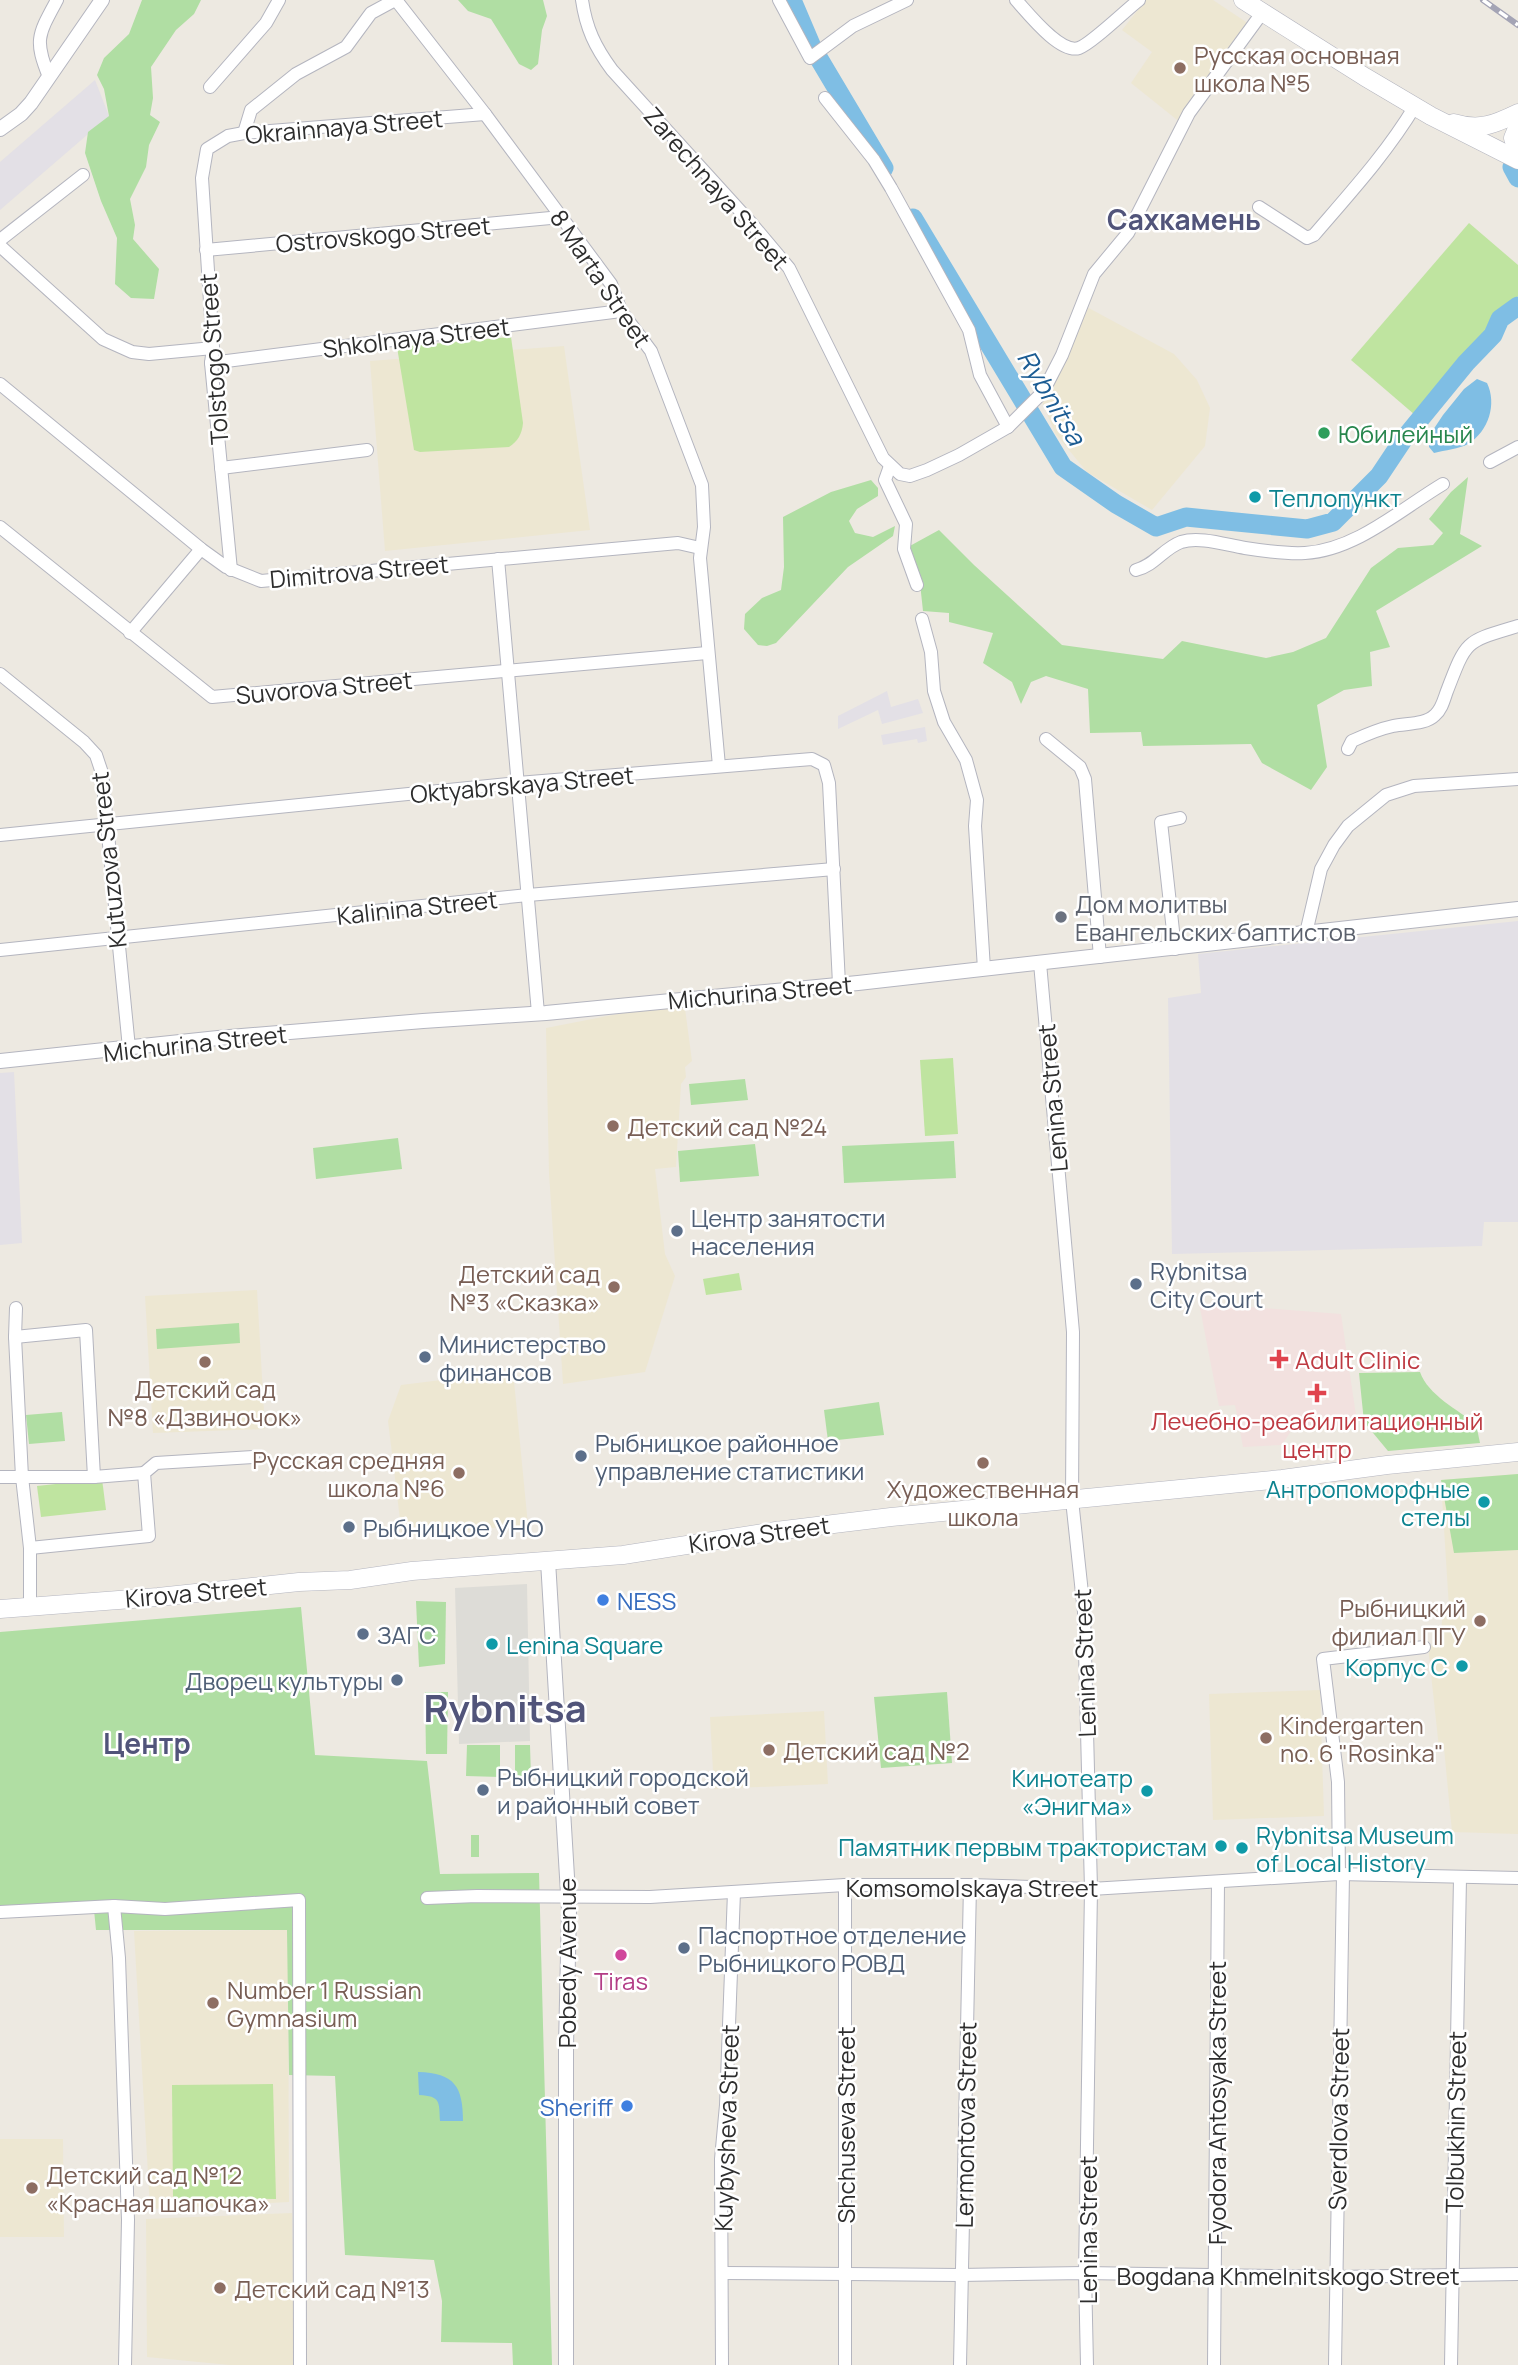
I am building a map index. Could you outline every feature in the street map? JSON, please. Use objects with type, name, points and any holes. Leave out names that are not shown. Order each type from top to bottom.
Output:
[{"type":"main road","points":[[1243,0],[1423,111],[1518,160]]},
{"type":"main road","points":[[1423,111],[1462,126],[1479,127],[1495,125],[1518,113]]},
{"type":"main road","points":[[1518,126],[1513,138],[1518,154]]},
{"type":"main road","name":"Kirova Street","points":[[0,1609],[158,1597],[299,1582],[350,1580],[412,1571],[623,1555],[839,1523],[1282,1479],[1518,1452]]},
{"type":"street","points":[[50,78],[40,56],[38,44],[42,28],[57,0]]},
{"type":"street","points":[[0,129],[21,114],[50,78],[102,0]]},
{"type":"street","points":[[210,87],[266,23],[279,0]]},
{"type":"street","points":[[244,133],[251,110],[296,74],[346,47],[371,13],[396,0]]},
{"type":"street","name":"8 Marta Street","points":[[396,0],[485,114],[611,284],[621,311],[651,351],[702,485],[704,527],[700,548],[719,766]]},
{"type":"street","name":"Zarechnaya Street","points":[[582,0],[586,26],[597,50],[612,70],[789,268],[886,462],[885,480],[906,524],[904,549],[917,585]]},
{"type":"street","points":[[779,0],[810,58],[875,14],[907,0]]},
{"type":"street","points":[[1016,0],[1058,42],[1070,48],[1079,48],[1139,0]]},
{"type":"street","points":[[886,462],[900,474],[910,476],[927,471],[959,456],[1011,424],[1043,392],[1094,274],[1128,233],[1189,113],[1262,13]]},
{"type":"street","points":[[825,98],[874,160],[891,188],[969,330],[980,375],[1011,424]]},
{"type":"street","points":[[1259,207],[1307,238],[1314,235],[1423,111]]},
{"type":"street","name":"Okrainnaya Street","points":[[207,149],[228,136],[244,133],[485,114]]},
{"type":"street","name":"Tolstogo Street","points":[[207,149],[202,178],[213,348],[211,363],[231,570]]},
{"type":"street","points":[[0,240],[83,176]]},
{"type":"street","name":"Ostrovskogo Street","points":[[206,250],[561,217]]},
{"type":"street","points":[[0,246],[103,339],[132,352],[149,354],[213,348]]},
{"type":"street","name":"Shkolnaya Street","points":[[211,363],[621,311]]},
{"type":"street","name":"Dimitrova Street","points":[[0,384],[201,549],[231,570],[261,581],[678,543],[700,548]]},
{"type":"street","points":[[1490,462],[1518,447]]},
{"type":"street","points":[[221,468],[367,450]]},
{"type":"street","points":[[1136,570],[1144,568],[1182,541],[1196,540],[1249,549],[1306,553],[1332,547],[1360,537],[1443,484]]},
{"type":"street","name":"Suvorova Street","points":[[0,527],[212,697],[708,653]]},
{"type":"street","points":[[130,633],[201,549]]},
{"type":"street","points":[[498,559],[538,1013]]},
{"type":"street","points":[[922,619],[931,652],[934,691],[944,722],[966,760],[977,800],[975,826],[984,969]]},
{"type":"street","points":[[1348,749],[1352,741],[1367,734],[1431,718],[1440,709],[1468,645],[1484,636],[1518,626]]},
{"type":"street","name":"Kutuzova Street","points":[[0,674],[84,743],[96,755],[103,773],[129,1048]]},
{"type":"street","points":[[1046,739],[1080,767],[1085,779],[1100,957]]},
{"type":"street","name":"Oktyabrskaya Street","points":[[0,835],[518,783],[812,759],[821,762],[830,783],[839,984]]},
{"type":"street","points":[[1306,933],[1321,869],[1334,845],[1348,826],[1386,795],[1414,786],[1518,779]]},
{"type":"street","points":[[1175,949],[1161,822],[1180,818]]},
{"type":"street","name":"Kalinina Street","points":[[0,950],[528,895],[834,869]]},
{"type":"street","name":"Michurina Street","points":[[0,1061],[839,984],[1175,949],[1518,909]]},
{"type":"street","name":"Lenina Street","points":[[1040,963],[1073,1332],[1072,1500],[1084,1612],[1091,1889],[1085,2273],[1087,2365]]},
{"type":"street","points":[[16,1308],[22,1477],[30,1548],[30,1606]]},
{"type":"street","points":[[15,1337],[86,1330],[94,1477]]},
{"type":"street","points":[[0,1477],[94,1477],[144,1473],[156,1462],[253,1457]]},
{"type":"street","points":[[30,1548],[149,1536],[144,1473]]},
{"type":"street","name":"Pobedy Avenue","points":[[548,1561],[568,1898],[566,2365]]},
{"type":"street","name":"Sverdlova Street","points":[[1335,2365],[1341,1874],[1338,1782],[1323,1659],[1424,1647]]},
{"type":"street","name":"Komsomolskaya Street","points":[[426,1898],[650,1897],[845,1885],[1091,1889],[1341,1874],[1518,1878]]},
{"type":"street","name":"Tolbukhin Street","points":[[1451,2365],[1460,1878]]},
{"type":"street","name":"Fyodora Antosyaka Street","points":[[1214,2365],[1218,1882]]},
{"type":"street","name":"Shchuseva Street","points":[[845,1885],[845,2365]]},
{"type":"street","name":"Lermontova Street","points":[[960,2365],[960,2275],[964,2255],[962,2151],[970,1885]]},
{"type":"street","name":"Kuybysheva Street","points":[[722,2365],[721,2159],[726,2105],[734,1892]]},
{"type":"street","points":[[0,1912],[114,1906],[165,1909],[299,1900],[300,2365]]},
{"type":"street","points":[[114,1906],[119,1958],[128,2220],[125,2365]]},
{"type":"street","name":"Bogdana Khmelnitskogo Street","points":[[722,2273],[1085,2273],[1215,2277],[1518,2274]]},
{"type":"shaded area","name":"Русская основная школа №5","points":[[1146,0],[1213,0],[1249,24],[1181,123],[1131,83],[1152,52],[1122,30]]},
{"type":"shaded area","points":[[95,80],[109,116],[0,210],[0,162]]},
{"type":"shaded area","points":[[1085,306],[1174,354],[1197,380],[1210,408],[1205,446],[1152,510],[1087,472],[1055,433],[1038,392]]},
{"type":"shaded area","points":[[564,346],[590,530],[385,551],[370,361]]},
{"type":"shaded area","points":[[887,691],[891,707],[918,699],[923,713],[882,724],[878,710],[838,729],[838,716]]},
{"type":"shaded area","points":[[925,727],[927,741],[918,743],[917,739],[883,745],[881,735]]},
{"type":"shaded area","points":[[1518,921],[1518,1222],[1484,1222],[1482,1246],[1172,1254],[1168,998],[1201,993],[1198,954]]},
{"type":"shaded area","points":[[684,1001],[692,1061],[685,1067],[686,1077],[681,1084],[676,1167],[655,1169],[665,1254],[675,1276],[645,1372],[563,1384],[549,1173],[546,1028]]},
{"type":"shaded area","points":[[14,1072],[22,1243],[0,1245],[0,1073]]},
{"type":"shaded area","name":"Детский сад №8 «Дзвиночок»","points":[[257,1290],[265,1429],[153,1433],[145,1296]]},
{"type":"shaded area","name":"Adult Clinic","points":[[1199,1303],[1341,1314],[1357,1422],[1291,1431],[1282,1445],[1243,1447],[1235,1405],[1219,1406]]},
{"type":"shaded area","name":"Русская средняя школа №6","points":[[513,1371],[528,1525],[402,1536],[388,1421],[401,1385]]},
{"type":"shaded area","name":"Рыбницкий филиал ПГУ","points":[[1518,1474],[1518,1834],[1452,1832],[1444,1748],[1439,1748],[1428,1646],[1440,1644],[1443,1609],[1449,1608],[1441,1480]]},
{"type":"shaded area","name":"Lenina Square","points":[[527,1584],[530,1741],[459,1744],[455,1588]]},
{"type":"shaded area","name":"Kindergarten no. 6 \"Rosinka\"","points":[[1320,1690],[1324,1816],[1213,1820],[1209,1694]]},
{"type":"shaded area","name":"Детский сад №2","points":[[824,1711],[828,1784],[714,1789],[710,1717]]},
{"type":"shaded area","name":"Number 1 Russian Gymnasium","points":[[288,1930],[289,2202],[150,2209],[134,1931]]},
{"type":"shaded area","name":"Детский сад №12 «Красная шапочка»","points":[[0,2139],[63,2139],[64,2237],[0,2237]]},
{"type":"shaded area","name":"Детский сад №13","points":[[292,2213],[294,2365],[230,2365],[147,2357],[146,2219]]},
{"type":"green space","points":[[142,0],[201,0],[194,14],[176,30],[151,67],[153,98],[150,115],[160,122],[149,145],[146,167],[130,199],[135,225],[133,239],[159,269],[154,299],[131,298],[115,284],[117,238],[85,153],[88,132],[109,116],[104,89],[97,75],[104,58],[129,34]]},
{"type":"green space","points":[[458,0],[543,0],[547,16],[542,30],[538,64],[531,70],[519,64],[491,19],[468,11]]},
{"type":"green space","points":[[1469,223],[1518,265],[1518,296],[1415,415],[1351,360]]},
{"type":"green space","points":[[511,337],[523,423],[517,440],[509,447],[420,452],[414,450],[397,347]]},
{"type":"green space","points":[[1468,477],[1460,534],[1482,546],[1376,611],[1390,647],[1370,652],[1372,686],[1344,690],[1317,705],[1327,767],[1311,790],[1262,763],[1251,744],[1143,746],[1141,732],[1090,733],[1088,689],[1046,676],[1031,682],[1021,704],[1012,682],[983,663],[993,633],[949,622],[949,613],[923,611],[919,574],[908,547],[939,530],[1062,645],[1163,659],[1182,641],[1266,658],[1293,652],[1326,638],[1371,568],[1398,548],[1433,545],[1443,533],[1429,519],[1451,492]]},
{"type":"green space","points":[[871,480],[878,488],[878,496],[857,509],[849,521],[855,533],[873,537],[895,526],[893,536],[848,567],[776,643],[758,645],[744,629],[745,614],[762,598],[781,590],[784,567],[783,517],[831,492]]},
{"type":"green space","points":[[953,1058],[958,1134],[925,1136],[920,1060]]},
{"type":"green space","points":[[745,1079],[748,1100],[691,1105],[689,1084]]},
{"type":"green space","points":[[398,1138],[402,1169],[316,1179],[313,1148]]},
{"type":"green space","points":[[954,1141],[956,1178],[844,1183],[842,1146]]},
{"type":"green space","points":[[755,1144],[759,1176],[680,1182],[678,1151]]},
{"type":"green space","points":[[739,1273],[742,1290],[706,1295],[703,1279]]},
{"type":"green space","points":[[239,1323],[240,1343],[157,1349],[156,1329]]},
{"type":"green space","points":[[1420,1372],[1436,1395],[1476,1424],[1480,1443],[1388,1451],[1364,1422],[1359,1373]]},
{"type":"green space","points":[[879,1402],[884,1435],[828,1441],[824,1410]]},
{"type":"green space","points":[[62,1412],[65,1441],[29,1444],[26,1415]]},
{"type":"green space","points":[[1518,1474],[1518,1550],[1454,1553],[1441,1480]]},
{"type":"green space","points":[[102,1479],[106,1510],[41,1517],[37,1486]]},
{"type":"green space","points":[[416,1601],[446,1602],[445,1664],[419,1667]]},
{"type":"green space","points":[[301,1607],[315,1755],[427,1761],[440,1874],[539,1873],[552,2365],[513,2365],[512,2343],[441,2342],[442,2301],[434,2260],[345,2255],[335,2076],[289,2075],[287,1930],[96,1930],[94,1910],[0,1909],[0,1632]]},
{"type":"green space","points":[[425,1692],[448,1692],[447,1754],[426,1754]]},
{"type":"green space","points":[[947,1692],[952,1763],[881,1768],[874,1697]]},
{"type":"green space","points":[[467,1745],[500,1745],[500,1777],[466,1776]]},
{"type":"green space","points":[[515,1745],[530,1745],[531,1778],[515,1777]]},
{"type":"green space","points":[[471,1835],[479,1835],[479,1857],[471,1857]]},
{"type":"green space","points":[[273,2084],[276,2199],[173,2198],[172,2085]]},
{"type":"water","points":[[1477,379],[1487,383],[1490,391],[1491,408],[1486,425],[1468,444],[1434,453],[1429,447],[1429,436],[1464,389]]},
{"type":"water","points":[[418,2072],[441,2075],[454,2084],[461,2099],[463,2121],[440,2121],[437,2101],[419,2095]]},
{"type":"waterway","name":"Rybnitsa","points":[[792,0],[812,47],[884,168]]},
{"type":"waterway","name":"Rybnitsa","points":[[1512,167],[1518,178]]},
{"type":"waterway","name":"Rybnitsa","points":[[913,218],[1063,467],[1116,504],[1156,527],[1186,517],[1307,529],[1333,522],[1379,476],[1403,440],[1466,363],[1493,335],[1500,319],[1518,306]]},
{"type":"railway","points":[[1483,0],[1518,25]]},
{"type":"place","name":"Русская основная школа №5","points":[[1180,68]]},
{"type":"place","name":"Юбилейный","points":[[1324,433]]},
{"type":"place","name":"Теплопункт","points":[[1255,497]]},
{"type":"place","name":"Дом молитвы Евангельских баптистов","points":[[1061,917]]},
{"type":"place","name":"Детский сад №24","points":[[613,1126]]},
{"type":"place","name":"Центр занятости населения","points":[[677,1231]]},
{"type":"place","name":"Rybnitsa City Court","points":[[1136,1284]]},
{"type":"place","name":"Детский сад №3 «Сказка»","points":[[614,1287]]},
{"type":"place","name":"Министерство финансов","points":[[425,1357]]},
{"type":"place","name":"Adult Clinic","points":[[1279,1359]]},
{"type":"place","name":"Детский сад №8 «Дзвиночок»","points":[[205,1362]]},
{"type":"place","name":"Лечебно-реабилитационный центр","points":[[1317,1393]]},
{"type":"place","name":"Рыбницкое районное управление статистики","points":[[581,1456]]},
{"type":"place","name":"Художественная школа","points":[[983,1463]]},
{"type":"place","name":"Русская средняя школа №6","points":[[459,1473]]},
{"type":"place","name":"Антропоморфные стелы","points":[[1484,1502]]},
{"type":"place","name":"Рыбницкое УНО","points":[[349,1527]]},
{"type":"place","name":"NESS","points":[[603,1600]]},
{"type":"place","name":"Рыбницкий филиал ПГУ","points":[[1480,1621]]},
{"type":"place","name":"ЗАГС","points":[[363,1634]]},
{"type":"place","name":"Lenina Square","points":[[492,1644]]},
{"type":"place","name":"Корпус С","points":[[1462,1666]]},
{"type":"place","name":"Дворец культуры","points":[[397,1680]]},
{"type":"place","name":"Kindergarten no. 6 \"Rosinka\"","points":[[1266,1738]]},
{"type":"place","name":"Детский сад №2","points":[[769,1750]]},
{"type":"place","name":"Рыбницкий городской и районный совет","points":[[483,1790]]},
{"type":"place","name":"Кинотеатр «Энигма»","points":[[1147,1791]]},
{"type":"place","name":"Памятник первым трактористам","points":[[1221,1846]]},
{"type":"place","name":"Rybnitsa Museum of Local History","points":[[1242,1848]]},
{"type":"place","name":"Паспортное отделение Рыбницкого РОВД","points":[[684,1948]]},
{"type":"place","name":"Tiras","points":[[621,1955]]},
{"type":"place","name":"Number 1 Russian Gymnasium","points":[[213,2003]]},
{"type":"place","name":"Sheriff","points":[[627,2106]]},
{"type":"place","name":"Детский сад №12 «Красная шапочка»","points":[[32,2188]]},
{"type":"place","name":"Детский сад №13","points":[[220,2288]]},
{"type":"district","name":"Сахкамень","points":[[1184,219]]},
{"type":"district","name":"Rybnitsa","points":[[505,1707]]},
{"type":"district","name":"Центр","points":[[147,1743]]}]
